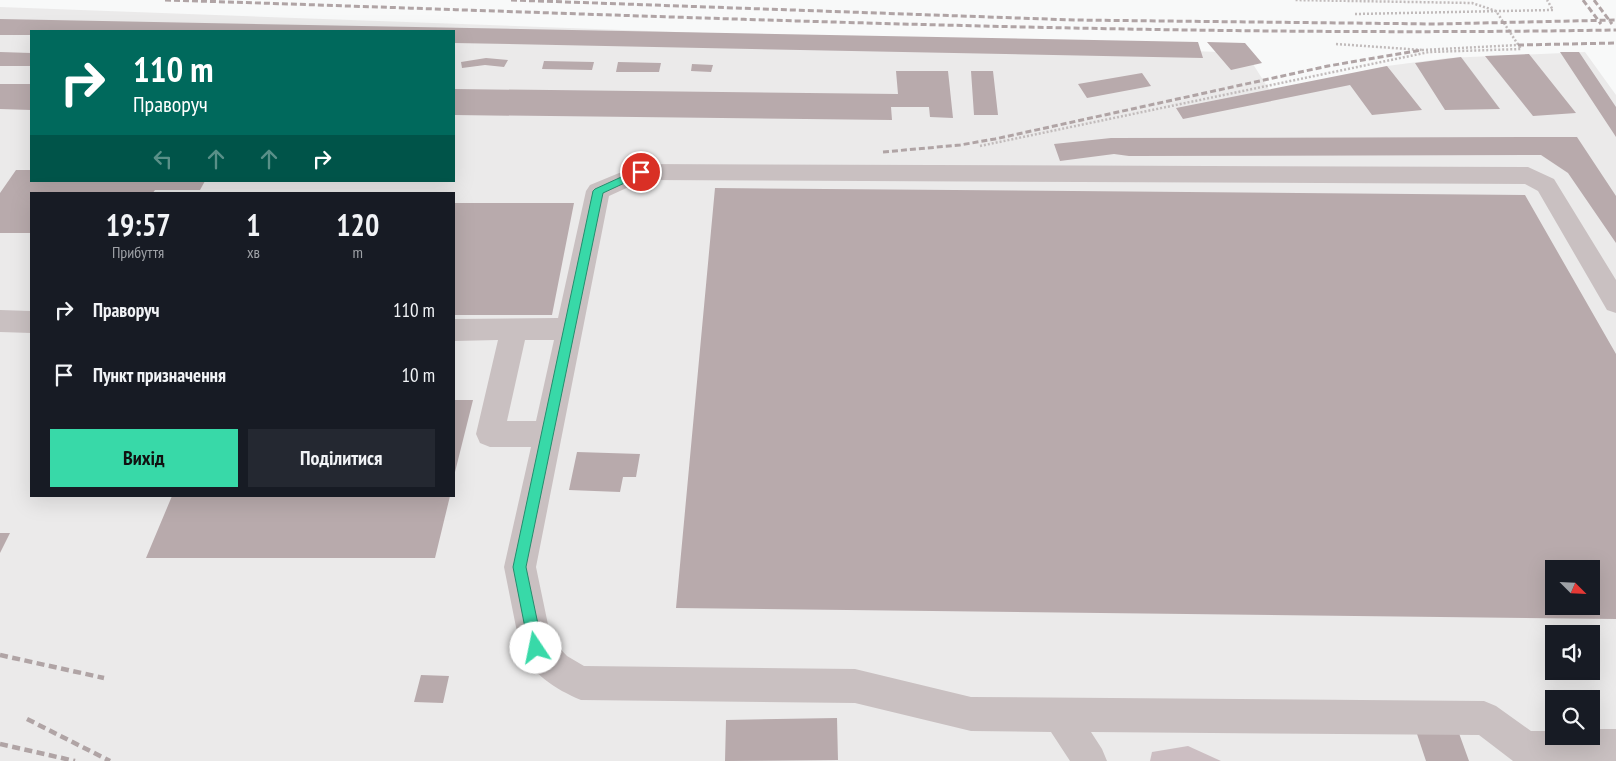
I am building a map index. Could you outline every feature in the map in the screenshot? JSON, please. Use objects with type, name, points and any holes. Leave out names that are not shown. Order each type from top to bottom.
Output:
[{"type":"lane","points":[[1616,303],[1546,185],[1528,176],[641,172],[598,191],[520,567],[536,648],[555,668],[581,683],[856,686],[971,714],[1484,718],[1529,755],[1616,746]]},
{"type":"lane","points":[[0,321],[30,322]]},
{"type":"lane","points":[[514,328],[490,434],[548,434]]},
{"type":"lane","points":[[455,330],[568,329]]},
{"type":"lane","points":[[1060,715],[1090,761]]},
{"type":"path","points":[[974,148],[1429,52],[1522,49],[1496,10],[1472,4],[1294,0]]},
{"type":"path","points":[[1355,14],[1553,10],[1546,0]]},
{"type":"path","points":[[1336,44],[1422,50],[1518,45]]},
{"type":"path","points":[[1422,50],[1429,52]]},
{"type":"shaded area","points":[[0,7],[1246,53],[1270,91],[1387,66],[1448,58],[1585,52],[1616,95],[1616,761],[0,761]]},
{"type":"shaded area","points":[[1188,746],[1221,761],[1150,761],[1152,752]]},
{"type":"building","points":[[0,19],[1198,42],[1203,58],[455,43],[455,30],[30,30],[30,35],[0,35]]},
{"type":"building","points":[[1207,42],[1245,43],[1262,63],[1231,70]]},
{"type":"building","points":[[0,52],[30,53],[30,66],[0,66]]},
{"type":"building","points":[[1560,52],[1579,52],[1616,107],[1616,137]]},
{"type":"building","points":[[1529,54],[1576,113],[1533,116],[1485,56]]},
{"type":"building","points":[[1461,57],[1500,109],[1445,110],[1415,63]]},
{"type":"building","points":[[486,58],[508,60],[504,67],[485,65],[462,68],[461,62]]},
{"type":"building","points":[[544,61],[594,62],[592,70],[542,69]]},
{"type":"building","points":[[618,62],[661,63],[659,72],[616,72]]},
{"type":"building","points":[[692,64],[713,65],[711,72],[691,71]]},
{"type":"building","points":[[1387,66],[1422,110],[1372,115],[1350,85],[1183,119],[1176,108]]},
{"type":"building","points":[[896,71],[948,71],[953,118],[930,117],[929,107],[891,107],[892,120],[455,115],[455,89],[898,94]]},
{"type":"building","points":[[971,71],[993,71],[998,115],[974,115]]},
{"type":"building","points":[[1142,73],[1151,86],[1087,98],[1078,84]]},
{"type":"building","points":[[0,84],[30,84],[30,110],[0,109]]},
{"type":"building","points":[[1577,137],[1616,196],[1616,243],[1568,173],[1541,155],[1129,156],[1114,154],[1060,161],[1054,144],[1111,138]]},
{"type":"building","points":[[16,170],[30,170],[30,182],[204,182],[200,190],[30,192],[30,233],[0,233],[0,193]]},
{"type":"building","points":[[715,188],[1525,195],[1616,354],[1616,619],[676,608]]},
{"type":"building","points":[[455,203],[574,203],[552,315],[455,315]]},
{"type":"building","points":[[455,400],[473,400],[455,472]]},
{"type":"building","points":[[577,452],[640,454],[636,477],[623,477],[620,492],[569,490]]},
{"type":"building","points":[[172,497],[450,497],[435,558],[146,558]]},
{"type":"building","points":[[0,533],[10,533],[0,553]]},
{"type":"building","points":[[421,675],[449,676],[443,703],[414,702]]},
{"type":"building","points":[[837,718],[838,760],[725,761],[726,720]]},
{"type":"building","points":[[1414,725],[1456,725],[1469,761],[1426,761]]},
{"type":"railway","points":[[165,0],[890,24],[1072,28],[1435,32],[1616,30]]},
{"type":"railway","points":[[511,0],[1074,20],[1436,24],[1598,20]]},
{"type":"railway","points":[[1583,0],[1598,20]]},
{"type":"railway","points":[[1594,0],[1609,20]]},
{"type":"railway","points":[[1598,20],[1601,24]]},
{"type":"railway","points":[[1598,20],[1609,20]]},
{"type":"railway","points":[[1609,20],[1612,24]]},
{"type":"railway","points":[[1609,20],[1616,20]]},
{"type":"railway","points":[[1518,45],[1616,43]]},
{"type":"railway","points":[[883,152],[960,145],[995,139],[1328,66],[1422,50]]},
{"type":"railway","points":[[0,655],[104,678]]},
{"type":"railway","points":[[27,719],[110,761]]},
{"type":"railway","points":[[0,744],[75,761]]},
{"type":"route","points":[[536,648],[520,567],[598,191],[641,172]]}]
